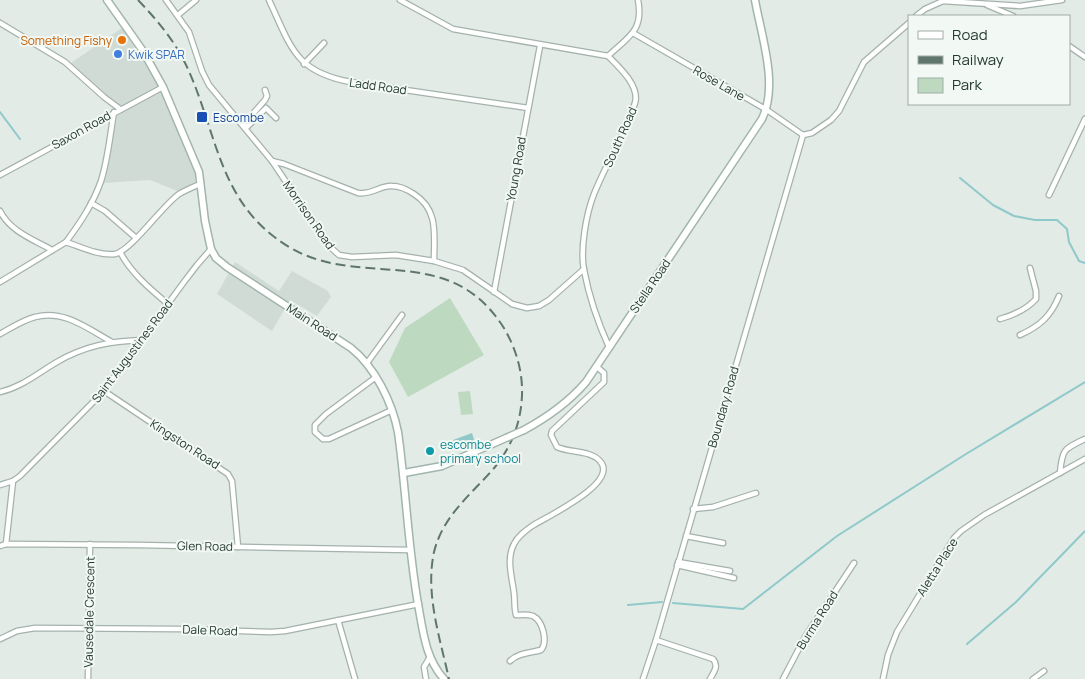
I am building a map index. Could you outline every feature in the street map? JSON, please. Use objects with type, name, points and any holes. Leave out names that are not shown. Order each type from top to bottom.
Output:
[{"type":"main road","points":[[107,0],[143,51],[164,86],[195,161],[212,250]]},
{"type":"main road","name":"Stella Road","points":[[404,472],[442,466],[524,430],[568,402],[586,382],[767,110],[769,95],[766,57],[755,0]]},
{"type":"main road","name":"Main Road","points":[[212,250],[221,263],[351,348],[367,363],[376,377],[392,410],[398,432],[404,472],[410,550],[424,638],[438,676],[444,679]]},
{"type":"street","name":"Morrison Road","points":[[166,0],[192,38],[202,71],[209,85],[272,161],[334,252],[352,257],[396,255],[434,261],[463,270],[512,304],[519,307],[533,308],[549,300],[584,269]]},
{"type":"street","points":[[178,15],[196,0]]},
{"type":"street","name":"Ladd Road","points":[[269,0],[297,55],[304,64],[318,72],[339,80],[528,108]]},
{"type":"street","points":[[400,0],[452,29],[540,46],[608,56],[633,32],[639,22],[638,0]]},
{"type":"street","points":[[927,0],[931,5]]},
{"type":"street","points":[[917,15],[931,5],[943,1],[1020,6],[1062,0]]},
{"type":"street","points":[[983,4],[1010,15]]},
{"type":"street","points":[[0,23],[65,62],[120,109]]},
{"type":"street","points":[[804,135],[812,133],[832,120],[839,111],[864,62],[908,23]]},
{"type":"street","name":"Rose Lane","points":[[633,32],[767,110],[804,135]]},
{"type":"street","points":[[304,64],[324,42]]},
{"type":"street","name":"Young Road","points":[[494,292],[540,46]]},
{"type":"street","points":[[1070,47],[1085,57]]},
{"type":"street","name":"South Road","points":[[608,56],[631,84],[637,98],[593,196],[587,218],[584,269],[599,322],[609,347]]},
{"type":"street","name":"Saxon Road","points":[[0,175],[164,86]]},
{"type":"street","points":[[244,126],[265,100],[267,96],[265,90]]},
{"type":"street","points":[[244,126],[266,108],[276,118]]},
{"type":"street","points":[[0,282],[66,242],[84,218],[105,168],[114,112]]},
{"type":"street","points":[[1049,195],[1085,120]]},
{"type":"street","name":"Boundary Road","points":[[643,679],[804,135]]},
{"type":"street","points":[[272,161],[358,193],[366,194],[391,186],[412,192],[424,201],[432,215],[434,261]]},
{"type":"street","points":[[66,242],[103,253],[120,252],[180,194],[200,184]]},
{"type":"street","points":[[91,203],[105,211],[136,238]]},
{"type":"street","points":[[0,211],[13,228],[52,250]]},
{"type":"street","name":"Saint Augustines Road","points":[[0,485],[13,481],[32,465],[104,391],[197,265],[212,250]]},
{"type":"street","points":[[120,252],[141,280],[168,304]]},
{"type":"street","points":[[1000,319],[1016,314],[1036,299],[1036,290],[1030,268]]},
{"type":"street","points":[[1020,335],[1046,319],[1052,312],[1059,296]]},
{"type":"street","points":[[0,334],[34,317],[50,314],[71,319],[112,342]]},
{"type":"street","points":[[367,363],[402,315]]},
{"type":"street","points":[[0,392],[28,381],[71,354],[112,342],[142,340]]},
{"type":"street","points":[[510,661],[516,656],[541,650],[544,644],[544,635],[540,622],[532,616],[516,615],[514,594],[510,580],[512,546],[525,531],[585,494],[604,472],[604,467],[598,459],[557,447],[551,435],[552,431],[604,382],[604,373],[596,366]]},
{"type":"street","points":[[376,377],[326,414],[315,425],[315,432],[323,439],[329,439],[392,410]]},
{"type":"street","name":"Kingston Road","points":[[104,391],[228,474],[232,480],[238,547]]},
{"type":"street","points":[[1060,473],[1062,455],[1068,447],[1085,439]]},
{"type":"street","name":"Aletta Place","points":[[883,679],[888,655],[897,632],[954,538],[984,515],[1085,459]]},
{"type":"street","points":[[6,544],[13,481]]},
{"type":"street","points":[[693,510],[713,507],[756,493]]},
{"type":"street","points":[[686,536],[723,543]]},
{"type":"street","name":"Glen Road","points":[[0,546],[6,544],[90,544],[410,550]]},
{"type":"street","name":"Vausedale Crescent","points":[[88,679],[90,544]]},
{"type":"street","name":"Burma Road","points":[[783,679],[805,637],[854,563]]},
{"type":"street","points":[[678,564],[730,571]]},
{"type":"street","points":[[678,564],[734,578]]},
{"type":"street","name":"Dale Road","points":[[0,639],[25,629],[285,631],[418,604]]},
{"type":"street","points":[[338,620],[355,679]]},
{"type":"street","points":[[656,640],[713,659],[716,667],[710,679]]},
{"type":"street","points":[[426,679],[424,667],[430,657]]},
{"type":"street","points":[[1033,679],[1044,671]]},
{"type":"shaded area","points":[[122,28],[162,91],[196,172],[195,182],[180,192],[150,180],[103,183],[118,113],[71,63]]},
{"type":"shaded area","points":[[235,262],[279,291],[292,271],[328,291],[331,297],[317,316],[290,300],[272,331],[217,294]]},
{"type":"green space","points":[[450,298],[484,355],[408,397],[389,362],[405,328]]},
{"type":"green space","points":[[470,391],[473,414],[461,415],[458,392]]},
{"type":"water","points":[[472,433],[475,443],[457,450],[453,440]]},
{"type":"waterway","points":[[0,112],[20,139]]},
{"type":"waterway","points":[[960,178],[993,205],[1014,216],[1035,220],[1057,220],[1067,229],[1069,242],[1079,261],[1085,263]]},
{"type":"waterway","points":[[673,603],[743,609],[837,536],[966,454],[1085,382]]},
{"type":"waterway","points":[[967,644],[1016,602],[1085,531]]},
{"type":"waterway","points":[[628,605],[662,602]]},
{"type":"railway","points":[[138,0],[177,48],[187,67],[223,166],[234,189],[247,210],[266,230],[289,247],[317,259],[345,266],[429,275],[455,283],[480,299],[502,325],[511,341],[520,368],[522,386],[518,424],[511,442],[501,459],[451,516],[438,539],[434,552],[431,584],[432,600],[449,679]]},
{"type":"place","name":"Something Fishy","points":[[122,40]]},
{"type":"place","name":"Kwik SPAR","points":[[118,54]]},
{"type":"place","name":"Escombe","points":[[202,117]]},
{"type":"place","name":"escombe primary school","points":[[430,451]]}]
